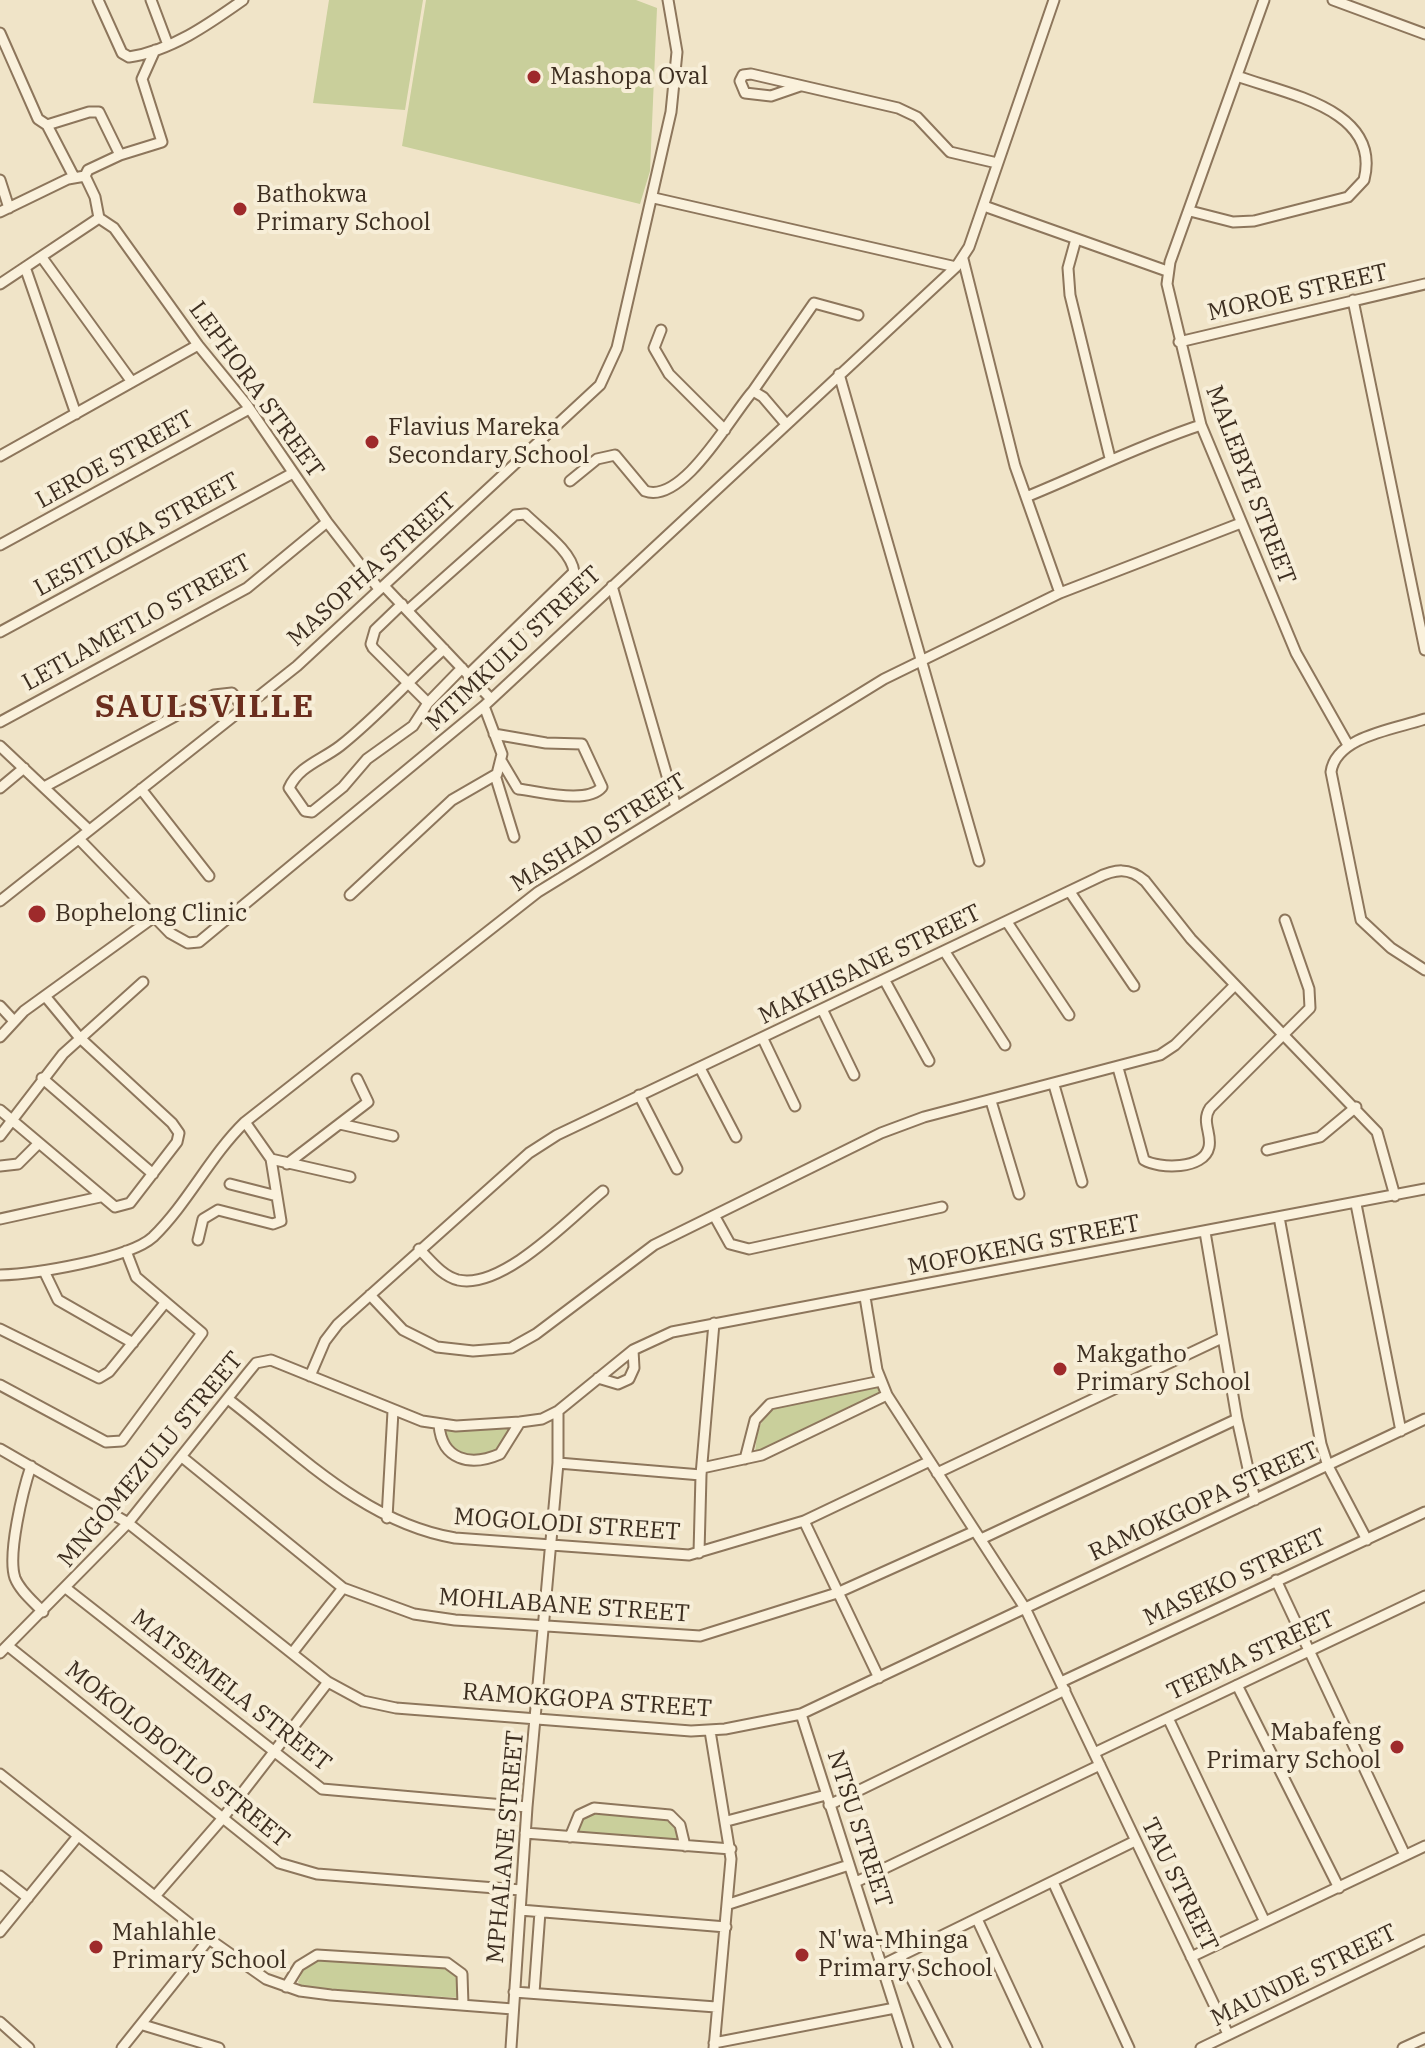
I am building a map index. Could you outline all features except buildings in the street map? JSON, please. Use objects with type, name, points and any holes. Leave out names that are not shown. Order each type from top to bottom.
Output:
[{"type":"street","points":[[98,0],[124,56],[168,45],[206,26],[243,0]]},
{"type":"street","points":[[151,0],[168,45]]},
{"type":"street","name":"MASOPHA STREET","points":[[0,901],[244,709],[382,588],[600,385],[614,360],[654,198],[676,69],[676,35],[668,0]]},
{"type":"street","points":[[1054,0],[984,206],[959,263],[1026,497],[1060,593]]},
{"type":"street","points":[[984,206],[1167,271],[1264,0]]},
{"type":"street","points":[[1333,0],[1425,34]]},
{"type":"street","points":[[0,33],[38,119],[47,125],[95,197],[99,218],[43,259],[0,284]]},
{"type":"street","points":[[0,180],[5,210],[120,155],[162,142],[142,79],[155,50]]},
{"type":"street","points":[[800,86],[756,96],[745,93],[740,81],[745,74],[800,86],[906,110],[950,152],[997,163]]},
{"type":"street","points":[[1190,211],[1225,220],[1254,221],[1348,197],[1364,180],[1364,144],[1346,119],[1237,76]]},
{"type":"street","points":[[47,125],[89,112],[99,112],[120,155]]},
{"type":"street","points":[[654,198],[959,263]]},
{"type":"street","name":"LEPHORA STREET","points":[[99,218],[114,228],[198,345],[249,409],[327,522],[382,588],[405,607],[465,672],[488,702]]},
{"type":"street","points":[[1076,239],[1068,268],[1070,295],[1110,458]]},
{"type":"street","points":[[43,259],[132,382]]},
{"type":"street","name":"MTIMKULU STREET","points":[[79,839],[154,917],[181,940],[194,943],[205,939],[488,702],[959,263]]},
{"type":"street","points":[[26,270],[76,414]]},
{"type":"street","name":"MALEBYE STREET","points":[[1167,271],[1179,342],[1201,425],[1296,653],[1348,745]]},
{"type":"street","name":"MOROE STREET","points":[[1179,342],[1425,284]]},
{"type":"street","points":[[1353,300],[1425,650]]},
{"type":"street","points":[[570,481],[597,459],[615,455],[645,491],[663,491],[711,450],[814,303],[858,315]]},
{"type":"street","points":[[661,330],[654,348],[669,374],[725,430]]},
{"type":"street","points":[[1,453],[198,345]]},
{"type":"street","points":[[839,374],[979,861]]},
{"type":"street","points":[[753,391],[763,397],[786,424]]},
{"type":"street","name":"LEROE STREET","points":[[0,545],[249,409]]},
{"type":"street","points":[[1026,497],[1094,469],[1110,458],[1201,425]]},
{"type":"street","name":"LESITLOKA STREET","points":[[0,632],[293,473]]},
{"type":"street","points":[[428,703],[408,682],[371,644],[375,630],[519,513],[525,514],[573,563],[574,572],[428,703],[401,737],[367,759],[338,792],[312,812],[305,811],[289,788],[297,774],[339,746],[408,682],[444,649]]},
{"type":"street","name":"LETLAMETLO STREET","points":[[0,722],[247,588],[327,522]]},
{"type":"street","name":"MASHAD STREET","points":[[0,1275],[44,1271],[126,1251],[151,1239],[217,1152],[245,1122],[538,892],[920,658],[1060,593],[1241,523]]},
{"type":"street","points":[[612,586],[676,807]]},
{"type":"street","points":[[46,786],[214,695],[232,693],[244,709]]},
{"type":"street","points":[[488,702],[494,734],[502,762],[518,789],[578,795],[595,794],[602,787],[582,744],[546,743],[494,734]]},
{"type":"street","points":[[1425,719],[1348,745],[1336,756],[1331,772],[1359,912],[1368,929],[1425,970]]},
{"type":"street","points":[[0,746],[46,786],[89,830]]},
{"type":"street","points":[[350,895],[452,800],[495,775],[502,762]]},
{"type":"street","points":[[0,788],[24,768]]},
{"type":"street","points":[[495,775],[514,837]]},
{"type":"street","points":[[141,789],[209,876]]},
{"type":"street","name":"MAKHISANE STREET","points":[[310,1376],[331,1331],[529,1153],[568,1129],[823,1011],[1113,871],[1136,874],[1235,985],[1356,1107],[1381,1138],[1395,1196]]},
{"type":"street","points":[[1070,892],[1134,986]]},
{"type":"street","points":[[0,1037],[13,1020],[154,917]]},
{"type":"street","points":[[1118,1068],[1144,1160],[1159,1165],[1182,1165],[1200,1158],[1208,1150],[1205,1118],[1210,1108],[1284,1035],[1311,1003],[1285,920]]},
{"type":"street","points":[[1007,922],[1069,1015]]},
{"type":"street","points":[[945,952],[1005,1045]]},
{"type":"street","points":[[885,981],[929,1061]]},
{"type":"street","points":[[0,1136],[42,1078],[79,1037],[143,982]]},
{"type":"street","points":[[370,1295],[403,1330],[437,1347],[473,1351],[511,1348],[536,1334],[639,1254],[895,1127],[1118,1068],[1167,1051],[1235,985]]},
{"type":"street","points":[[0,1110],[100,1197],[120,1207],[130,1203],[177,1142],[177,1130],[79,1037],[45,996]]},
{"type":"street","points":[[0,1006],[13,1020]]},
{"type":"street","points":[[823,1011],[854,1075]]},
{"type":"street","points":[[763,1039],[795,1106]]},
{"type":"street","points":[[700,1068],[736,1137]]},
{"type":"street","points":[[42,1078],[153,1174]]},
{"type":"street","points":[[287,1164],[369,1100],[357,1079]]},
{"type":"street","points":[[1054,1085],[1082,1182]]},
{"type":"street","points":[[639,1095],[677,1169]]},
{"type":"street","points":[[991,1101],[1019,1194]]},
{"type":"street","points":[[1267,1150],[1320,1137],[1356,1107]]},
{"type":"street","points":[[198,1240],[203,1219],[218,1210],[279,1223],[282,1214],[271,1159],[245,1122]]},
{"type":"street","points":[[340,1124],[393,1136]]},
{"type":"street","points":[[0,1166],[18,1164],[39,1143]]},
{"type":"street","points":[[271,1159],[350,1177]]},
{"type":"street","points":[[230,1184],[277,1196]]},
{"type":"street","name":"MOFOKENG STREET","points":[[263,1360],[271,1360],[393,1411],[439,1425],[542,1419],[558,1411],[633,1350],[657,1336],[1425,1189]]},
{"type":"street","points":[[419,1249],[445,1274],[456,1280],[469,1281],[495,1275],[603,1191]]},
{"type":"street","points":[[0,1219],[32,1215],[100,1197]]},
{"type":"street","points":[[1356,1204],[1401,1431]]},
{"type":"street","points":[[715,1217],[730,1244],[741,1249],[942,1207]]},
{"type":"street","points":[[1279,1217],[1321,1444],[1328,1466],[1367,1540]]},
{"type":"street","points":[[1205,1232],[1237,1419],[1255,1500]]},
{"type":"street","points":[[0,1385],[106,1442],[119,1443],[202,1337],[202,1331],[136,1277],[126,1251]]},
{"type":"street","points":[[44,1271],[58,1300],[133,1343]]},
{"type":"street","name":"TAU STREET","points":[[865,1297],[881,1381],[887,1395],[1025,1608],[1228,2034]]},
{"type":"street","points":[[0,1329],[95,1378],[109,1372],[165,1303]]},
{"type":"street","points":[[699,1553],[701,1472],[714,1323]]},
{"type":"street","points":[[937,1473],[1222,1338]]},
{"type":"street","points":[[598,1378],[618,1384],[629,1379],[634,1368],[633,1350]]},
{"type":"street","name":"MNGOMEZULU STREET","points":[[0,1653],[67,1589],[128,1523],[256,1363],[263,1360]]},
{"type":"street","points":[[745,1459],[755,1420],[770,1404],[881,1381]]},
{"type":"street","points":[[558,1463],[701,1472],[776,1449],[887,1395]]},
{"type":"street","name":"MOGOLODI STREET","points":[[228,1399],[387,1518],[438,1535],[660,1556],[699,1553],[804,1521],[928,1462]]},
{"type":"street","points":[[387,1518],[393,1411]]},
{"type":"street","name":"MPHALANE STREET","points":[[511,2048],[527,1807],[558,1463],[558,1411]]},
{"type":"street","name":"MOHLABANE STREET","points":[[182,1457],[343,1588],[414,1614],[545,1627],[700,1636],[837,1593],[978,1535],[1237,1419]]},
{"type":"street","name":"RAMOKGOPA STREET","points":[[0,1449],[128,1523],[349,1696],[377,1705],[710,1731],[801,1714],[1425,1419]]},
{"type":"street","points":[[439,1425],[445,1449],[458,1459],[472,1461],[500,1454],[520,1422]]},
{"type":"street","points":[[31,1466],[18,1527],[14,1571],[22,1589],[43,1612]]},
{"type":"street","name":"MASEKO STREET","points":[[727,1821],[828,1800],[1276,1580],[1425,1512]]},
{"type":"street","points":[[804,1521],[879,1678]]},
{"type":"street","points":[[1276,1580],[1405,1855]]},
{"type":"street","points":[[293,1652],[343,1588]]},
{"type":"street","name":"MATSEMELA STREET","points":[[67,1589],[312,1783],[335,1792],[527,1807]]},
{"type":"street","name":"TEEMA STREET","points":[[1094,1753],[1425,1596]]},
{"type":"street","name":"MOKOLOBOTLO STREET","points":[[8,1646],[279,1863],[303,1872],[521,1890]]},
{"type":"street","points":[[156,1895],[222,1819],[328,1682]]},
{"type":"street","points":[[1237,1685],[1339,1888]]},
{"type":"street","name":"NTSU STREET","points":[[801,1714],[908,2048]]},
{"type":"street","points":[[1168,1718],[1264,1920]]},
{"type":"street","points":[[710,1731],[731,1849],[729,1904],[714,2045],[895,2008]]},
{"type":"street","points":[[856,1882],[1100,1765]]},
{"type":"street","points":[[0,1774],[253,1972],[286,1987],[331,1995],[513,2009]]},
{"type":"street","points":[[570,1837],[579,1815],[594,1808],[670,1815],[678,1821],[685,1846]]},
{"type":"street","points":[[525,1833],[731,1849]]},
{"type":"street","points":[[0,1932],[78,1836]]},
{"type":"street","points":[[882,1965],[1135,1841]]},
{"type":"street","points":[[1191,1957],[1425,1846]]},
{"type":"street","points":[[729,1904],[849,1865]]},
{"type":"street","points":[[0,1876],[28,1898]]},
{"type":"street","points":[[1053,1882],[1129,2048]]},
{"type":"street","points":[[520,1910],[726,1927]]},
{"type":"street","points":[[534,1993],[540,1912]]},
{"type":"street","points":[[977,1919],[1037,2048]]},
{"type":"street","points":[[122,2048],[209,1939]]},
{"type":"street","name":"MAUNDE STREET","points":[[1201,2048],[1425,1940]]},
{"type":"street","points":[[286,1987],[299,1966],[317,1955],[447,1963],[462,1974],[463,2005]]},
{"type":"street","points":[[900,1956],[918,1985],[947,2048]]},
{"type":"street","points":[[514,1992],[716,2007]]},
{"type":"street","points":[[0,2022],[29,2048]]},
{"type":"street","points":[[143,2025],[219,2048]]},
{"type":"street","points":[[1406,2047],[1425,2038]]},
{"type":"green space","points":[[329,0],[423,0],[405,110],[313,103]]},
{"type":"green space","name":"Mashopa Oval","points":[[426,0],[636,0],[657,8],[650,171],[640,204],[402,146]]},
{"type":"green space","points":[[869,1386],[883,1390],[879,1396],[755,1455],[760,1426],[779,1403]]},
{"type":"green space","points":[[512,1427],[497,1450],[484,1455],[457,1453],[443,1431]]},
{"type":"green space","points":[[594,1809],[671,1817],[679,1825],[682,1843],[579,1833],[583,1818]]},
{"type":"green space","points":[[323,1957],[456,1968],[461,1998],[303,1988],[298,1982],[305,1966]]},
{"type":"place","name":"Mashopa Oval","points":[[534,77]]},
{"type":"place","name":"Bathokwa Primary School","points":[[240,209]]},
{"type":"place","name":"Flavius Mareka Secondary School","points":[[372,442]]},
{"type":"place","name":"Bophelong Clinic","points":[[37,914]]},
{"type":"place","name":"Makgatho Primary School","points":[[1060,1369]]},
{"type":"place","name":"Mabafeng Primary School","points":[[1397,1747]]},
{"type":"place","name":"Mahlahle Primary School","points":[[96,1947]]},
{"type":"place","name":"N'wa-Mhinga Primary School","points":[[802,1955]]},
{"type":"district","name":"SAULSVILLE","points":[[205,708]]}]
